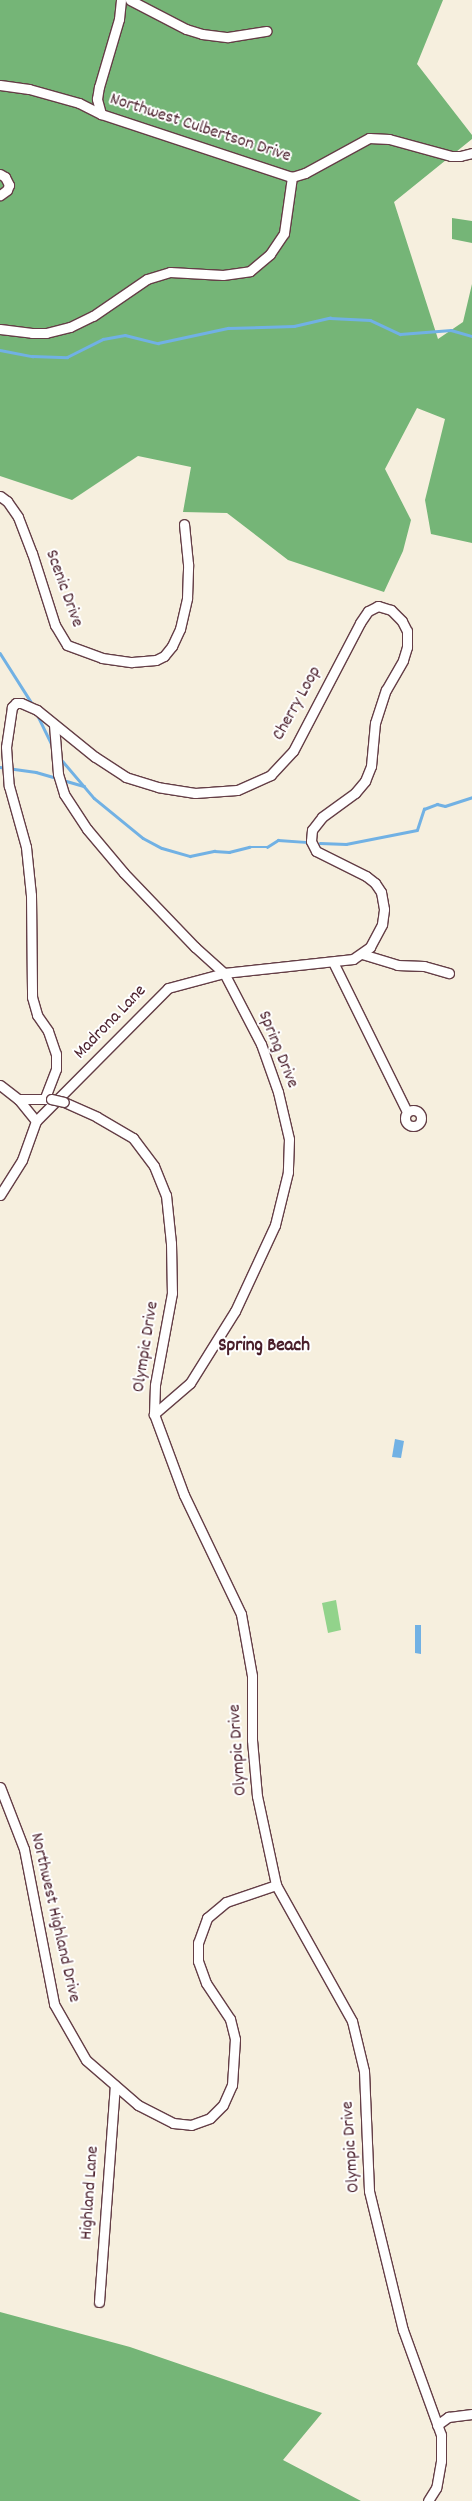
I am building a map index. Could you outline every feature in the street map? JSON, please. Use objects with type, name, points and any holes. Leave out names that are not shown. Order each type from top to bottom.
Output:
[{"type":"street","points":[[101,114],[98,99],[99,87],[119,19],[121,0]]},
{"type":"street","points":[[130,0],[186,29],[202,34],[228,37],[267,31]]},
{"type":"street","name":"Northwest Culbertson Drive","points":[[0,85],[56,96],[79,103],[101,114],[292,177],[306,173],[369,138],[389,139],[451,156],[472,153]]},
{"type":"street","points":[[0,174],[6,177],[8,185],[7,190],[0,195]]},
{"type":"street","points":[[0,329],[46,333],[70,327],[93,316],[147,280],[170,272],[223,275],[250,271],[270,254],[284,233],[292,177]]},
{"type":"street","name":"Scenic Drive","points":[[0,496],[7,501],[18,517],[32,553],[54,625],[67,645],[102,658],[132,662],[156,660],[164,656],[172,646],[180,629],[187,598],[188,564],[184,524]]},
{"type":"street","name":"Cherry Loop","points":[[48,1099],[56,1054],[48,1031],[37,1015],[32,996],[31,895],[26,847],[9,786],[6,747],[9,719],[12,707],[16,703],[36,710],[95,757],[126,777],[158,787],[195,793],[237,790],[271,774],[293,751],[368,611],[378,606],[391,610],[402,621],[407,631],[407,647],[404,660],[386,690],[375,723],[371,766],[365,781],[355,794],[322,817],[312,830],[311,841],[316,851],[366,876],[375,882],[381,892],[384,908],[382,924],[374,941],[362,954]]},
{"type":"street","name":"Spring Drive","points":[[54,724],[58,774],[64,794],[87,828],[124,873],[195,947],[224,973],[261,1044],[278,1092],[288,1139],[288,1172],[275,1225],[235,1311],[190,1383],[154,1414]]},
{"type":"street","points":[[224,973],[333,962],[353,959],[362,954],[397,965],[424,966],[449,973]]},
{"type":"street","points":[[333,962],[407,1112]]},
{"type":"street","name":"Madrona Lane","points":[[36,1121],[168,988],[224,973]]},
{"type":"street","points":[[0,1085],[18,1100],[36,1121],[22,1160],[0,1195]]},
{"type":"street","name":"Olympic Drive","points":[[18,1100],[48,1099],[64,1102],[97,1117],[133,1138],[154,1166],[166,1195],[171,1243],[172,1293],[155,1385],[154,1414],[184,1495],[241,1614],[252,1676],[252,1740],[257,1796],[276,1885],[352,2021],[364,2071],[369,2191],[403,2330],[441,2435],[441,2461],[436,2488],[428,2501]]},
{"type":"street","name":"Northwest Highland Drive","points":[[0,1787],[24,1848],[54,2004],[86,2060],[138,2105],[173,2124],[191,2125],[210,2118],[223,2105],[232,2085],[235,2039],[230,2018],[206,1983],[198,1961],[198,1943],[208,1918],[226,1902],[276,1885]]},
{"type":"street","name":"Highland Lane","points":[[99,2302],[116,2086]]},
{"type":"street","points":[[437,2425],[448,2417],[472,2414]]},
{"type":"green space","points":[[0,0],[443,0],[417,64],[472,135],[472,139],[394,202],[438,339],[463,322],[472,284],[472,543],[431,534],[425,500],[445,419],[417,408],[385,469],[411,520],[403,551],[384,592],[288,560],[227,513],[183,512],[191,467],[138,456],[72,500],[0,476]]},
{"type":"green space","points":[[452,218],[472,221],[472,243],[452,239]]},
{"type":"green space","points":[[336,1600],[341,1630],[328,1633],[322,1603]]},
{"type":"green space","points":[[0,2312],[130,2347],[322,2413],[283,2460],[361,2501],[0,2501]]},
{"type":"water","points":[[395,1439],[404,1441],[401,1458],[392,1457]]},
{"type":"water","points":[[415,1625],[421,1625],[421,1654],[415,1653]]},
{"type":"waterway","points":[[0,350],[32,356],[67,357],[103,339],[125,335],[158,343],[228,328],[294,326],[330,318],[370,320],[400,334],[451,330],[472,336]]},
{"type":"waterway","points":[[0,653],[33,705]]},
{"type":"waterway","points":[[37,714],[51,743]]},
{"type":"waterway","points":[[60,758],[94,798],[143,838],[162,848],[190,856],[214,851],[229,852],[249,847],[267,847],[278,840],[308,842]]},
{"type":"waterway","points":[[0,767],[36,772],[57,778]]},
{"type":"waterway","points":[[63,780],[84,786]]},
{"type":"waterway","points":[[320,843],[346,844],[417,830],[424,809],[437,804],[445,806],[472,797]]},
{"type":"district","name":"Spring Beach","points":[[264,1347]]}]
